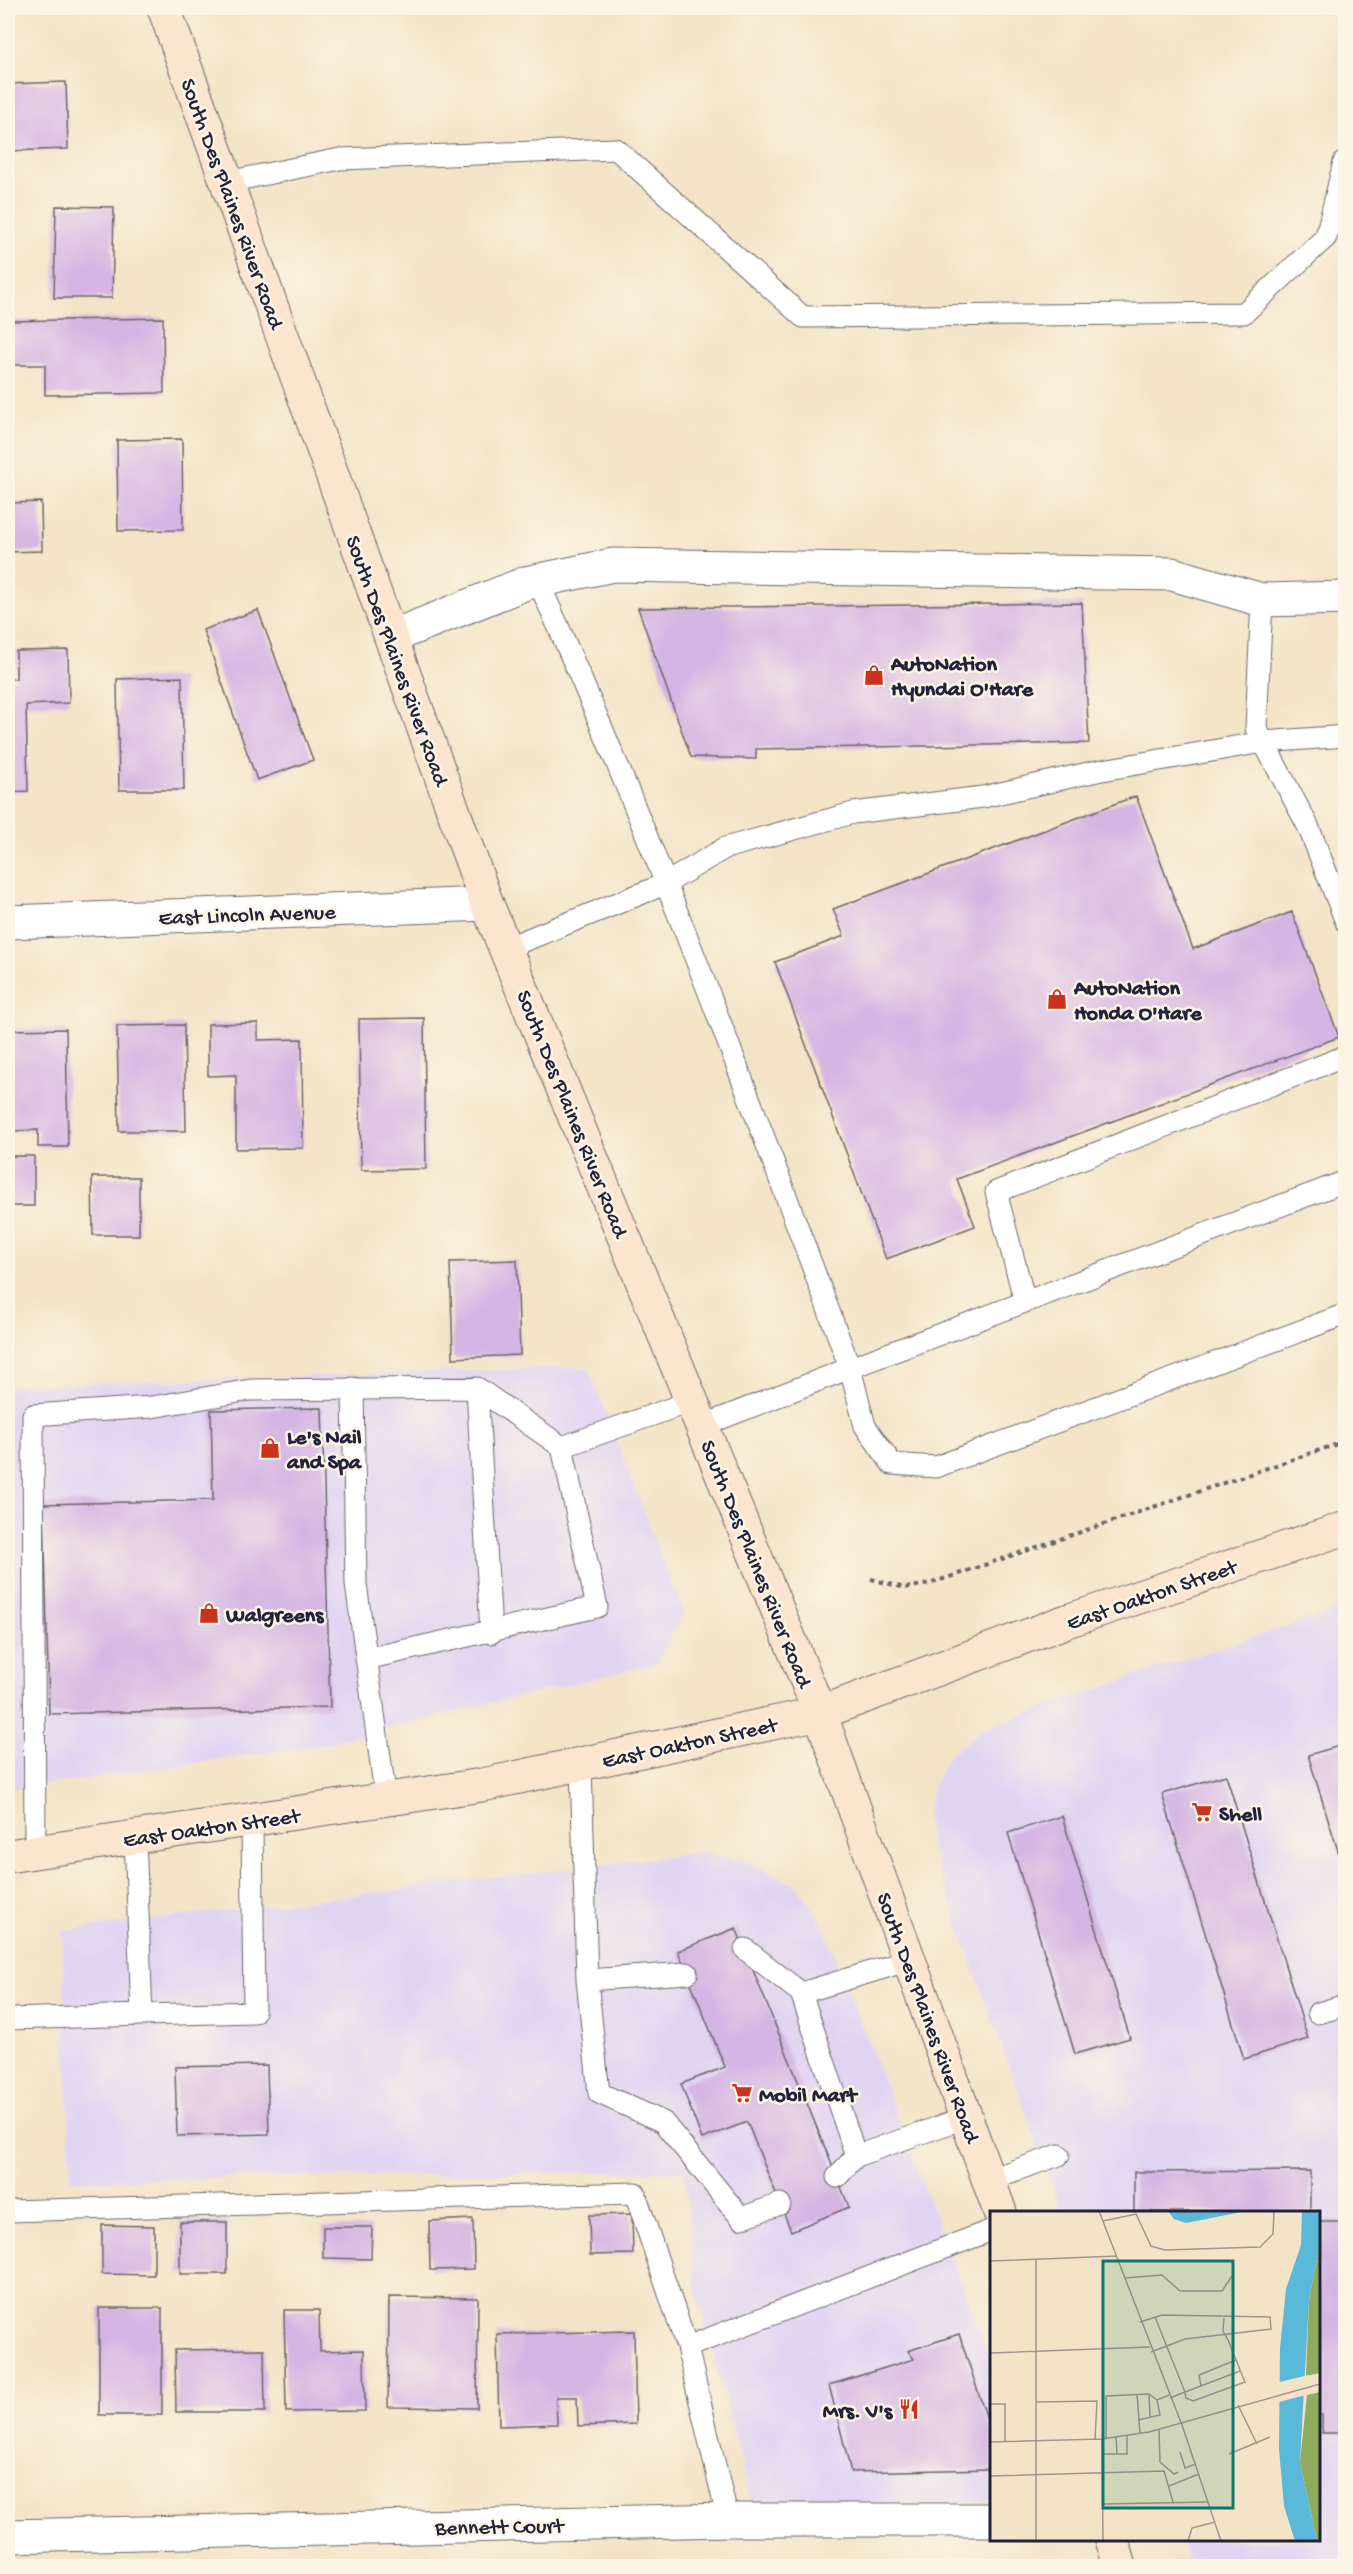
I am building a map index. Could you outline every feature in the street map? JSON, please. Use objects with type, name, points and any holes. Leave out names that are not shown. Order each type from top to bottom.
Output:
[{"type":"main road","name":"South Des Plaines River Road","points":[[164,8],[488,904],[820,1713],[1000,2211]]},
{"type":"main road","name":"East Oakton Street","points":[[21,1855],[482,1785],[820,1713],[1067,1621],[1346,1528]]},
{"type":"main road","points":[[1112,2541],[1120,2566]]},
{"type":"street","points":[[391,637],[526,583],[613,565],[1172,574],[1262,600],[1346,598]]},
{"type":"street","name":"East Lincoln Avenue","points":[[8,922],[488,904]]},
{"type":"street","name":"Bennett Court","points":[[8,2536],[728,2520],[990,2520]]},
{"type":"lane","points":[[227,182],[340,159],[616,149],[802,317],[1244,313],[1326,237],[1344,162]]},
{"type":"lane","points":[[538,581],[598,715],[748,1093],[850,1368],[865,1425],[892,1464],[936,1467],[1346,1314]]},
{"type":"lane","points":[[1262,600],[1256,728],[1308,826],[1346,922]]},
{"type":"lane","points":[[506,948],[665,884],[725,848],[853,813],[983,797],[1097,771],[1263,742],[1346,736]]},
{"type":"lane","points":[[1025,1302],[996,1192],[1346,1056]]},
{"type":"lane","points":[[562,1447],[697,1413],[850,1368],[1346,1181]]},
{"type":"lane","points":[[353,1388],[356,1584],[386,1800]]},
{"type":"lane","points":[[477,1388],[491,1633]]},
{"type":"lane","points":[[21,1855],[33,1415],[152,1407],[250,1390],[477,1388],[562,1447],[597,1607],[491,1633],[366,1659]]},
{"type":"lane","points":[[581,1764],[586,1980],[598,2093],[663,2122],[741,2218],[780,2204]]},
{"type":"lane","points":[[8,2019],[254,2012],[252,1820]]},
{"type":"lane","points":[[135,1837],[142,2015]]},
{"type":"lane","points":[[745,1949],[801,1993],[855,2156]]},
{"type":"lane","points":[[801,1993],[910,1960]]},
{"type":"lane","points":[[586,1980],[687,1973]]},
{"type":"lane","points":[[1318,2013],[1346,2005]]},
{"type":"lane","points":[[837,2177],[855,2156],[967,2117]]},
{"type":"lane","points":[[988,2180],[1059,2155]]},
{"type":"lane","points":[[8,2211],[635,2193],[687,2347],[728,2520]]},
{"type":"lane","points":[[687,2347],[990,2231]]},
{"type":"path","points":[[871,1579],[904,1588],[929,1584],[1346,1441]]},
{"type":"shaded area","points":[[588,1367],[683,1613],[658,1663],[319,1745],[8,1790],[8,1386]]},
{"type":"shaded area","points":[[1345,1608],[1345,2566],[1189,2566],[1179,2541],[1320,2541],[1320,2211],[1061,2211],[932,1850],[927,1818],[932,1786],[949,1755],[983,1729],[1194,1656]]},
{"type":"shaded area","points":[[703,1852],[749,1862],[797,1886],[823,1925],[990,2357],[990,2503],[752,2503],[695,2284],[685,2171],[71,2180],[62,1931]]},
{"type":"building","points":[[66,82],[68,149],[8,151],[8,84]]},
{"type":"building","points":[[56,206],[114,207],[112,298],[54,298]]},
{"type":"building","points":[[163,318],[164,393],[45,395],[45,365],[8,365],[8,321]]},
{"type":"building","points":[[182,439],[183,530],[118,531],[117,440]]},
{"type":"building","points":[[41,502],[42,551],[8,552],[8,503]]},
{"type":"building","name":"AutoNation Hyundai O'Hare","points":[[1082,603],[1089,743],[756,749],[756,759],[691,757],[638,608]]},
{"type":"building","points":[[258,610],[313,760],[257,780],[203,630]]},
{"type":"building","points":[[68,650],[69,703],[26,705],[28,791],[8,792],[8,679],[16,679],[16,651]]},
{"type":"building","points":[[182,677],[184,790],[119,790],[117,679]]},
{"type":"building","name":"AutoNation Honda O'Hare","points":[[1136,796],[1193,949],[1292,912],[1339,1037],[957,1179],[975,1226],[886,1259],[775,962],[844,936],[833,909]]},
{"type":"building","points":[[424,1018],[426,1169],[361,1170],[359,1019]]},
{"type":"building","points":[[258,1023],[258,1040],[302,1039],[303,1148],[236,1149],[236,1075],[208,1076],[208,1024]]},
{"type":"building","points":[[184,1025],[186,1131],[119,1131],[117,1026]]},
{"type":"building","points":[[66,1029],[68,1147],[38,1147],[38,1130],[8,1131],[8,1030]]},
{"type":"building","points":[[8,1156],[34,1156],[34,1206],[8,1206]]},
{"type":"building","points":[[92,1177],[139,1177],[139,1235],[93,1235]]},
{"type":"building","points":[[517,1260],[520,1355],[453,1358],[450,1262]]},
{"type":"building","points":[[322,1408],[330,1707],[49,1714],[44,1504],[213,1500],[211,1410]]},
{"type":"building","points":[[1346,1744],[1346,1873],[1345,1873],[1308,1755]]},
{"type":"building","name":"Shell","points":[[1226,1775],[1308,2039],[1244,2059],[1162,1794]]},
{"type":"building","points":[[1062,1816],[1130,2038],[1075,2054],[1008,1833]]},
{"type":"building","points":[[736,1928],[849,2207],[791,2231],[747,2122],[702,2139],[681,2084],[725,2067],[678,1951]]},
{"type":"building","points":[[267,2065],[269,2134],[177,2136],[175,2067]]},
{"type":"building","points":[[1310,2171],[1310,2211],[1134,2211],[1134,2172]]},
{"type":"building","points":[[632,2214],[633,2254],[590,2255],[589,2215]]},
{"type":"building","points":[[473,2219],[474,2269],[430,2270],[429,2221]]},
{"type":"building","points":[[180,2222],[227,2222],[227,2274],[180,2274]]},
{"type":"building","points":[[1320,2222],[1346,2222],[1346,2433],[1322,2433],[1322,2415],[1320,2415]]},
{"type":"building","points":[[102,2225],[154,2226],[154,2275],[102,2274]]},
{"type":"building","points":[[323,2227],[372,2227],[371,2259],[323,2258]]},
{"type":"building","points":[[389,2297],[478,2298],[477,2408],[388,2407]]},
{"type":"building","points":[[99,2308],[162,2308],[162,2415],[99,2415]]},
{"type":"building","points":[[284,2310],[319,2310],[320,2351],[364,2350],[365,2411],[286,2412]]},
{"type":"building","points":[[634,2331],[636,2424],[578,2426],[577,2397],[556,2397],[557,2424],[499,2426],[497,2334]]},
{"type":"building","name":"Mrs. V's","points":[[959,2334],[990,2428],[990,2469],[851,2472],[829,2385],[914,2359],[908,2351]]},
{"type":"building","points":[[264,2349],[265,2412],[176,2412],[175,2350]]},
{"type":"place","name":"AutoNation Hyundai O'Hare","points":[[874,675]]},
{"type":"place","name":"AutoNation Honda O'Hare","points":[[1057,999]]},
{"type":"place","name":"Le's Nail and Spa","points":[[270,1448]]},
{"type":"place","name":"Walgreens","points":[[209,1613]]},
{"type":"place","name":"Shell","points":[[1202,1812]]},
{"type":"place","name":"Mobil Mart","points":[[742,2093]]},
{"type":"place","name":"Mrs. V's","points":[[909,2409]]}]
